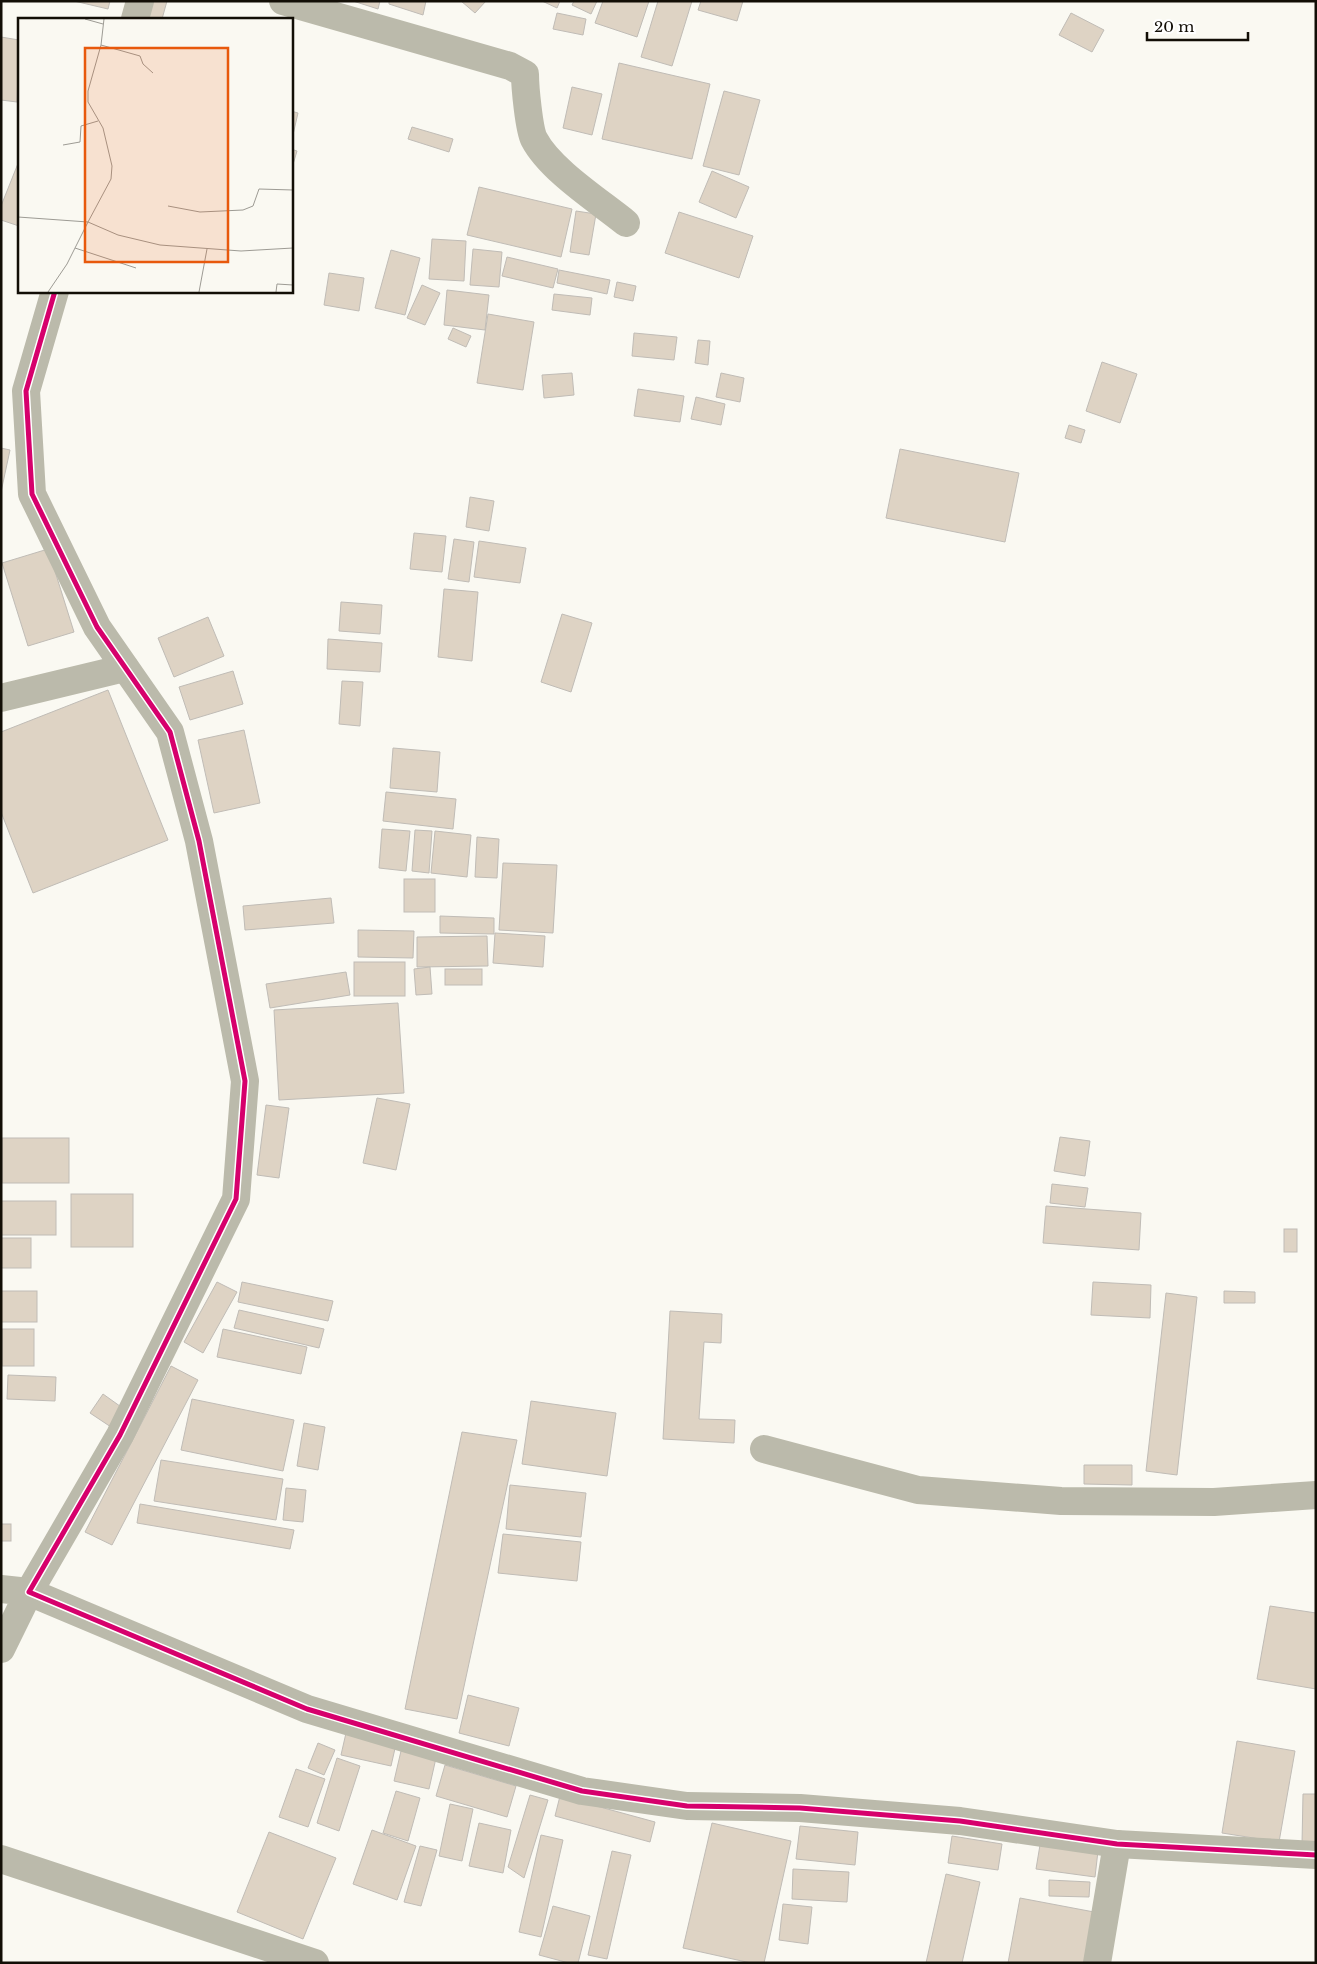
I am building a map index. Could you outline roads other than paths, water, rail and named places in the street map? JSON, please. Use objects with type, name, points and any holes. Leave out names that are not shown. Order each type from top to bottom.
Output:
[{"type":"street","points":[[135,18],[140,1]]},
{"type":"street","points":[[283,1],[510,66],[525,74],[534,138],[554,165],[626,223]]},
{"type":"street","points":[[1,1649],[29,1592],[120,1435],[236,1199],[245,1081],[199,841],[170,732],[97,627],[32,494],[26,392],[55,292]]},
{"type":"street","points":[[1,698],[125,668]]},
{"type":"street","points":[[764,1449],[918,1490],[1090,1501],[1214,1502],[1316,1495]]},
{"type":"street","points":[[1,1589],[29,1592],[306,1709],[582,1792],[687,1806],[800,1808],[960,1821],[1117,1844],[1316,1855]]},
{"type":"street","points":[[1097,1963],[1117,1844]]},
{"type":"street","points":[[1,1859],[315,1963]]}]
